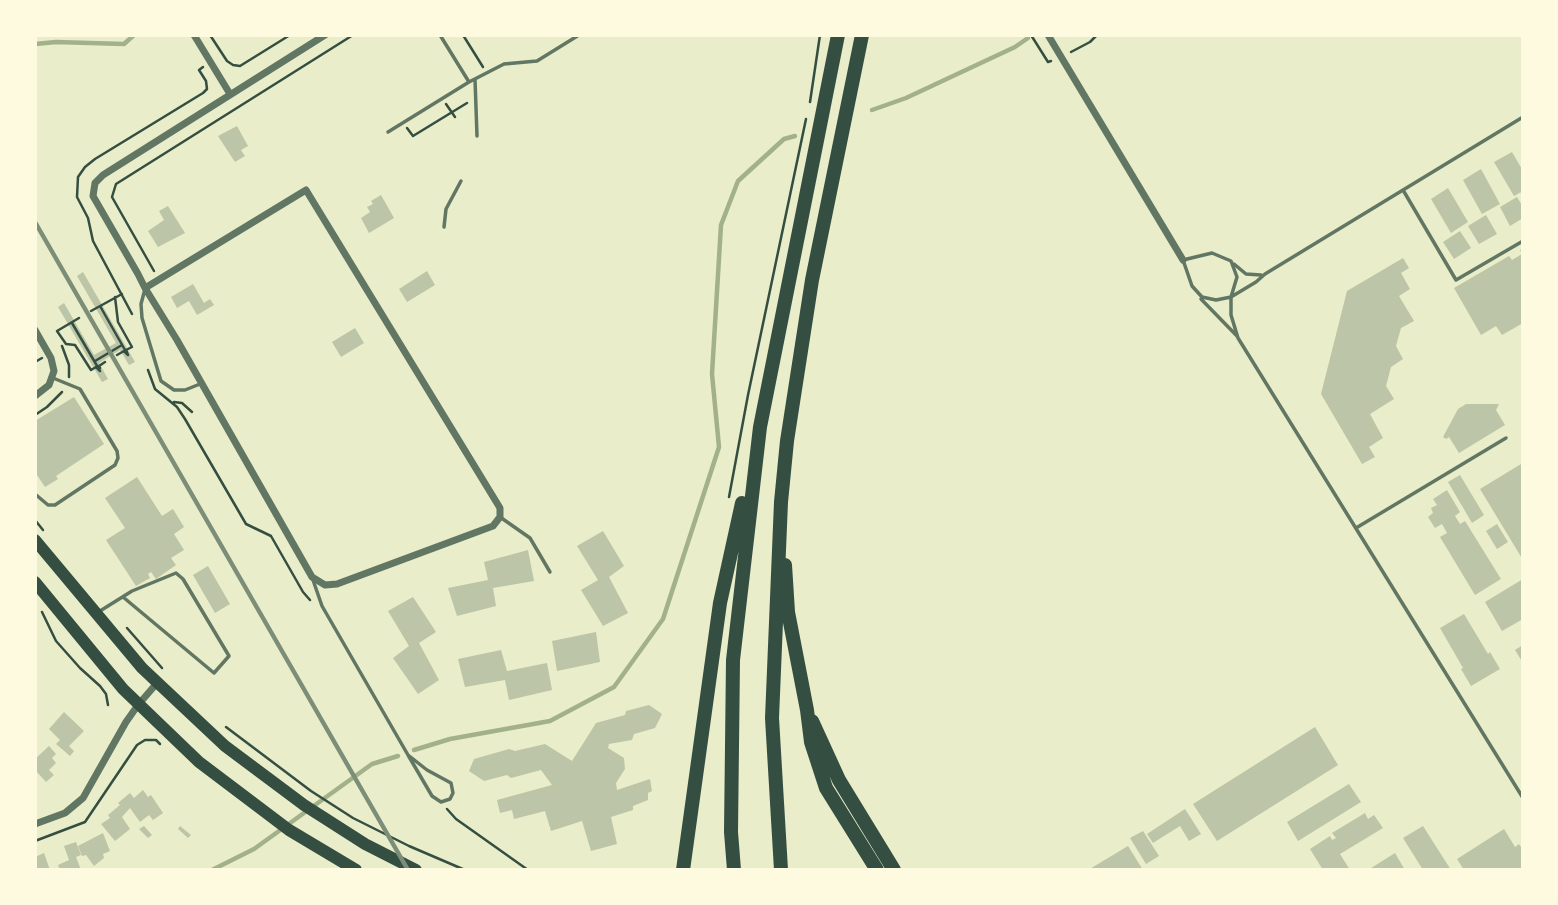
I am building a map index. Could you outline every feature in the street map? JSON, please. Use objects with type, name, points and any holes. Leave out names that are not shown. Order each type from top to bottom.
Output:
[{"type":"highway","points":[[827,82],[829,35]]},
{"type":"highway","points":[[683,870],[720,603],[760,427],[838,35]]},
{"type":"highway","points":[[780,870],[772,718],[781,502],[787,441],[811,280],[865,35]]},
{"type":"highway","points":[[734,870],[731,765],[733,660],[760,427]]},
{"type":"highway","points":[[781,502],[788,612],[811,742],[826,788],[877,870]]},
{"type":"highway","points":[[807,710],[839,780],[894,870]]},
{"type":"main road","points":[[41,537],[96,614],[157,683],[225,746],[304,805],[365,844],[416,870]]},
{"type":"main road","points":[[35,582],[114,679],[200,762],[257,806],[352,868]]},
{"type":"street","points":[[194,35],[230,94]]},
{"type":"street","points":[[145,288],[306,190],[500,508],[500,517],[494,526],[337,584],[325,585],[312,578],[202,383],[145,288],[95,201],[93,187],[103,175],[325,35]]},
{"type":"street","points":[[1048,35],[1183,260]]},
{"type":"street","points":[[35,330],[51,358],[53,376],[47,387],[35,396]]},
{"type":"street","points":[[35,824],[65,813],[83,797],[138,705],[157,683]]},
{"type":"lane","points":[[440,35],[469,82]]},
{"type":"lane","points":[[388,132],[486,73],[504,64],[532,63],[579,35]]},
{"type":"lane","points":[[475,79],[477,136]]},
{"type":"lane","points":[[1196,293],[1216,300],[1231,297],[1523,117]]},
{"type":"lane","points":[[444,227],[446,209],[461,181]]},
{"type":"lane","points":[[1403,190],[1456,281],[1523,241]]},
{"type":"lane","points":[[1263,275],[1246,274],[1231,261],[1212,253],[1183,260],[1196,293],[1238,338],[1523,798]]},
{"type":"lane","points":[[1231,261],[1237,278],[1231,297],[1231,315],[1238,338]]},
{"type":"lane","points":[[145,288],[141,311],[161,381],[169,389],[179,391],[202,383]]},
{"type":"lane","points":[[35,494],[52,506],[115,465],[118,458],[117,451],[80,389],[53,376]]},
{"type":"lane","points":[[1356,528],[1506,438]]},
{"type":"lane","points":[[500,517],[530,538],[551,572]]},
{"type":"lane","points":[[96,614],[123,597],[172,573],[179,575],[229,656],[214,673],[123,597]]},
{"type":"lane","points":[[312,578],[322,606],[408,755],[432,796],[437,801],[444,802],[453,793],[451,783],[426,770],[408,755]]},
{"type":"path","points":[[210,35],[227,61],[240,66],[290,35]]},
{"type":"path","points":[[159,280],[112,197],[116,184],[353,35]]},
{"type":"path","points":[[463,35],[486,73]]},
{"type":"path","points":[[809,104],[820,35]]},
{"type":"path","points":[[1031,35],[1048,62]]},
{"type":"path","points":[[1069,53],[1090,42],[1097,35]]},
{"type":"path","points":[[413,136],[476,97]]},
{"type":"path","points":[[443,98],[455,117]]},
{"type":"path","points":[[728,502],[806,117]]},
{"type":"path","points":[[403,122],[415,142]]},
{"type":"path","points":[[91,311],[122,294]]},
{"type":"path","points":[[115,298],[118,322],[132,347],[126,350],[128,355]]},
{"type":"path","points":[[100,306],[128,355]]},
{"type":"path","points":[[79,318],[57,331],[66,344],[75,345],[91,370],[96,367],[100,371]]},
{"type":"path","points":[[72,322],[100,371]]},
{"type":"path","points":[[95,361],[121,343]]},
{"type":"path","points":[[117,355],[124,351],[128,355]]},
{"type":"path","points":[[100,371],[99,366],[105,362]]},
{"type":"path","points":[[172,402],[182,403],[192,412]]},
{"type":"path","points":[[35,520],[41,537]]},
{"type":"path","points":[[41,610],[56,641],[79,668],[100,686],[106,694],[108,705]]},
{"type":"path","points":[[126,627],[165,671]]},
{"type":"path","points":[[225,726],[300,783],[353,818],[465,870]]},
{"type":"path","points":[[444,802],[447,811],[456,819],[528,870]]},
{"type":"building","points":[[237,126],[248,146],[241,150],[245,156],[235,162],[218,136]]},
{"type":"building","points":[[1512,152],[1523,171],[1523,191],[1514,196],[1494,162]]},
{"type":"building","points":[[1481,169],[1500,204],[1482,214],[1463,180]]},
{"type":"building","points":[[1448,188],[1468,222],[1451,233],[1431,199]]},
{"type":"building","points":[[381,195],[394,218],[369,233],[361,218],[370,212],[367,207],[373,204],[371,201]]},
{"type":"building","points":[[1517,197],[1523,207],[1523,218],[1510,226],[1500,207]]},
{"type":"building","points":[[168,206],[185,233],[158,247],[148,231],[164,220],[159,211]]},
{"type":"building","points":[[1486,215],[1497,234],[1479,244],[1468,226]]},
{"type":"building","points":[[1460,231],[1471,248],[1454,259],[1443,242]]},
{"type":"building","points":[[1523,248],[1523,323],[1502,335],[1496,326],[1481,335],[1454,288],[1509,256],[1512,260],[1522,254],[1520,250]]},
{"type":"building","points":[[1403,258],[1409,268],[1401,273],[1410,289],[1399,296],[1414,321],[1401,328],[1396,346],[1403,359],[1391,367],[1386,386],[1394,399],[1370,414],[1383,438],[1369,447],[1375,457],[1362,464],[1321,394],[1347,291]]},
{"type":"building","points":[[427,271],[435,285],[407,302],[399,289]]},
{"type":"building","points":[[83,272],[135,362],[129,365],[120,350],[99,363],[108,379],[102,382],[58,307],[64,303],[94,355],[116,343],[77,276]]},
{"type":"building","points":[[193,284],[204,303],[210,299],[214,305],[197,315],[189,301],[177,308],[171,297]]},
{"type":"building","points":[[355,328],[364,343],[341,357],[332,342]]},
{"type":"building","points":[[74,397],[104,444],[56,476],[58,479],[45,487],[35,472],[35,421]]},
{"type":"building","points":[[1466,404],[1499,404],[1496,410],[1505,425],[1459,453],[1449,437],[1443,437],[1458,409]]},
{"type":"building","points":[[1521,464],[1523,468],[1523,560],[1480,489]]},
{"type":"building","points":[[1460,475],[1484,515],[1472,523],[1448,482]]},
{"type":"building","points":[[137,477],[162,516],[173,509],[184,527],[174,534],[184,550],[171,558],[176,565],[156,579],[151,572],[148,574],[150,578],[136,586],[106,540],[125,528],[105,498]]},
{"type":"building","points":[[1447,490],[1460,512],[1455,516],[1460,524],[1465,521],[1501,579],[1475,595],[1440,537],[1447,533],[1442,524],[1435,528],[1428,517],[1433,513],[1431,508],[1437,505],[1433,499]]},
{"type":"building","points":[[1497,524],[1508,542],[1497,549],[1486,531]]},
{"type":"building","points":[[603,531],[624,566],[609,577],[628,613],[603,626],[581,590],[598,580],[577,546]]},
{"type":"building","points":[[528,550],[534,581],[493,588],[496,606],[457,616],[448,588],[488,580],[484,562]]},
{"type":"building","points":[[208,566],[230,604],[215,613],[193,575]]},
{"type":"building","points":[[1523,579],[1523,619],[1502,631],[1485,602]]},
{"type":"building","points":[[413,597],[436,632],[419,643],[439,680],[418,694],[393,658],[409,646],[388,611]]},
{"type":"building","points":[[1464,614],[1500,669],[1471,686],[1440,628]]},
{"type":"building","points":[[596,632],[600,662],[557,671],[552,641]]},
{"type":"building","points":[[1523,645],[1523,663],[1515,650]]},
{"type":"building","points":[[501,650],[507,671],[547,663],[552,690],[509,700],[505,680],[465,687],[458,659]]},
{"type":"building","points":[[649,705],[662,714],[655,728],[634,734],[632,740],[609,744],[608,748],[624,758],[625,769],[616,783],[617,790],[650,779],[652,791],[648,793],[648,800],[633,806],[633,810],[611,817],[617,844],[591,851],[582,821],[551,831],[545,811],[514,819],[512,810],[500,813],[497,800],[552,785],[541,770],[511,778],[507,775],[484,781],[469,771],[474,759],[509,749],[515,751],[545,744],[572,761],[596,723]]},
{"type":"building","points":[[64,712],[84,731],[69,746],[74,751],[70,756],[56,744],[60,740],[49,729]]},
{"type":"building","points":[[1315,727],[1338,765],[1217,841],[1193,804]]},
{"type":"building","points":[[49,746],[56,754],[52,758],[56,763],[49,770],[54,775],[46,782],[35,770],[35,759]]},
{"type":"building","points":[[1349,784],[1361,802],[1298,841],[1287,822]]},
{"type":"building","points":[[143,790],[148,797],[151,795],[163,813],[153,820],[149,815],[140,822],[130,808],[122,817],[130,829],[115,841],[101,824],[110,818],[108,815],[130,793],[134,798]]},
{"type":"building","points":[[1185,809],[1201,834],[1189,841],[1180,826],[1153,843],[1147,834]]},
{"type":"building","points":[[1365,813],[1368,819],[1374,815],[1383,828],[1340,854],[1350,870],[1323,870],[1310,849],[1330,836],[1332,840],[1336,838],[1332,833]]},
{"type":"building","points":[[144,826],[152,835],[148,838],[139,829]]},
{"type":"building","points":[[180,826],[191,835],[188,838],[178,829]]},
{"type":"building","points":[[1423,826],[1451,870],[1423,870],[1403,838]]},
{"type":"building","points":[[1504,829],[1515,847],[1519,844],[1523,850],[1523,870],[1464,870],[1457,859]]},
{"type":"building","points":[[1143,831],[1159,856],[1146,864],[1130,838]]},
{"type":"building","points":[[103,833],[110,851],[103,854],[104,858],[94,866],[86,855],[82,856],[78,846]]},
{"type":"building","points":[[76,842],[81,855],[76,857],[81,870],[60,870],[58,865],[69,860],[64,846]]},
{"type":"building","points":[[1128,846],[1143,870],[1088,870]]},
{"type":"building","points":[[44,853],[50,870],[35,870],[35,857]]},
{"type":"building","points":[[1395,853],[1405,870],[1368,870]]},
{"type":"waterway","points":[[35,44],[124,44],[134,35]]},
{"type":"waterway","points":[[872,110],[906,98],[1015,47],[1028,38]]},
{"type":"waterway","points":[[414,750],[450,739],[550,721],[614,687],[663,619],[719,447],[712,374],[721,225],[738,181],[784,139],[795,136]]},
{"type":"waterway","points":[[212,870],[254,849],[372,764],[398,756]]},
{"type":"railway","points":[[35,222],[408,870]]}]
